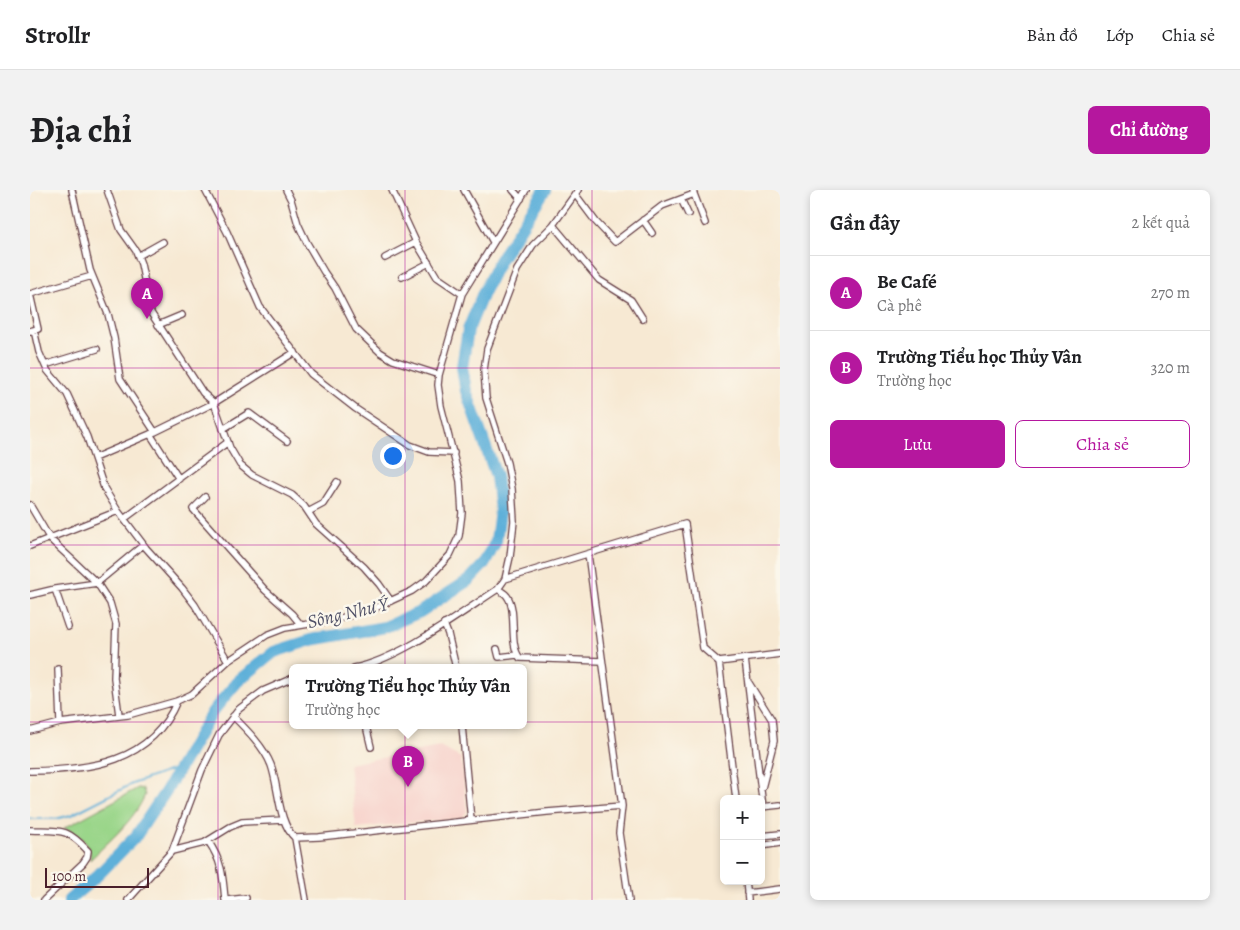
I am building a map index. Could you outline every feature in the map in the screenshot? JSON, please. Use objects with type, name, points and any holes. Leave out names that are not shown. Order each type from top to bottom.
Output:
[{"type":"street","points":[[72,190],[92,276],[108,314],[114,338],[120,379],[179,478]]},
{"type":"street","points":[[107,190],[121,230],[138,256],[151,313],[203,393],[214,403],[228,442],[240,465],[252,475],[292,495],[316,524],[379,584],[391,601]]},
{"type":"street","points":[[205,190],[260,307],[318,380],[392,434],[410,444],[429,452],[454,453]]},
{"type":"street","points":[[286,190],[307,243],[335,288],[356,329],[380,352],[393,360],[438,374]]},
{"type":"street","points":[[392,190],[416,242],[437,278],[462,294]]},
{"type":"street","points":[[464,190],[494,242]]},
{"type":"street","points":[[513,190],[521,199]]},
{"type":"street","points":[[30,732],[60,723],[128,715],[177,700],[192,694],[228,661],[267,635],[284,628],[353,616],[412,591],[433,575],[450,554],[458,536],[462,514],[460,480],[441,406],[438,374],[462,294],[526,190]]},
{"type":"street","points":[[370,664],[402,649],[444,624],[498,589],[505,579],[510,557],[514,521],[512,489],[507,463],[486,398],[484,382],[485,361],[494,330],[517,270],[533,245],[553,225],[576,192],[596,222],[615,242],[662,206],[694,192],[705,223]]},
{"type":"street","points":[[681,199],[688,214]]},
{"type":"street","points":[[643,220],[652,233]]},
{"type":"street","points":[[553,225],[599,280],[631,300],[643,319]]},
{"type":"street","points":[[138,256],[163,242]]},
{"type":"street","points":[[385,258],[416,242]]},
{"type":"street","points":[[402,277],[428,263]]},
{"type":"street","points":[[92,276],[30,294],[38,329],[32,330],[47,370],[68,394],[87,437],[104,488],[143,545],[195,604],[228,661]]},
{"type":"street","points":[[158,325],[182,315]]},
{"type":"street","points":[[45,365],[97,349]]},
{"type":"street","points":[[94,458],[153,433],[214,403],[295,352]]},
{"type":"street","points":[[223,429],[249,412],[287,441]]},
{"type":"street","points":[[124,519],[228,442]]},
{"type":"street","points":[[308,512],[322,504],[337,482]]},
{"type":"street","points":[[205,497],[193,509],[265,590],[292,614],[301,625]]},
{"type":"street","points":[[30,505],[50,539],[97,583],[110,603],[116,624],[114,678],[119,715]]},
{"type":"street","points":[[30,546],[118,511]]},
{"type":"street","points":[[505,579],[685,524],[703,648],[719,662],[736,795]]},
{"type":"street","points":[[30,595],[97,583],[143,545]]},
{"type":"street","points":[[588,554],[622,806],[619,833],[629,900]]},
{"type":"street","points":[[55,589],[68,627]]},
{"type":"street","points":[[498,589],[507,596],[511,608],[517,655]]},
{"type":"street","points":[[444,624],[455,664]]},
{"type":"street","points":[[497,650],[499,657],[502,658],[517,655],[523,659],[602,662]]},
{"type":"street","points":[[719,662],[780,654]]},
{"type":"street","points":[[745,659],[761,795]]},
{"type":"street","points":[[58,669],[60,723]]},
{"type":"street","points":[[132,899],[172,851],[202,770],[218,735],[239,708],[262,691],[289,680]]},
{"type":"street","points":[[748,681],[772,720],[774,742],[761,791]]},
{"type":"street","points":[[30,771],[54,771],[102,765],[131,754],[158,731],[172,714],[177,700]]},
{"type":"street","points":[[233,716],[260,746],[270,763],[284,820],[288,832],[295,838],[306,900]]},
{"type":"street","points":[[367,729],[371,747]]},
{"type":"street","points":[[462,729],[471,820]]},
{"type":"street","points":[[765,807],[780,805]]},
{"type":"street","points":[[295,838],[622,806]]},
{"type":"street","points":[[172,851],[208,841],[242,822],[284,820]]},
{"type":"street","points":[[30,830],[66,832],[76,837],[88,851],[83,863],[44,900]]},
{"type":"street","points":[[765,836],[780,834]]},
{"type":"street","points":[[208,841],[223,871],[226,900],[246,898]]},
{"type":"street","points":[[765,845],[780,843]]},
{"type":"street","points":[[746,885],[748,900]]},
{"type":"street","points":[[747,893],[780,889]]},
{"type":"shaded area","points":[[440,747],[461,758],[467,811],[462,818],[356,828],[349,764]]},
{"type":"green space","points":[[138,788],[143,789],[145,795],[135,813],[121,830],[90,860],[87,844],[79,836],[64,828]]},
{"type":"waterway","name":"Sông Như Ý","points":[[69,900],[98,875],[136,836],[166,791],[213,711],[238,681],[274,652],[311,640],[385,627],[420,612],[469,580],[485,563],[496,541],[500,510],[496,476],[466,391],[462,367],[468,330],[483,293],[499,261],[545,190]]},
{"type":"waterway","points":[[30,819],[55,819],[71,815],[132,784],[180,767]]},
{"type":"place","name":"Be Café","points":[[147,319]]},
{"type":"place","name":"Trường Tiểu học Thủy Vân","points":[[408,787]]}]
